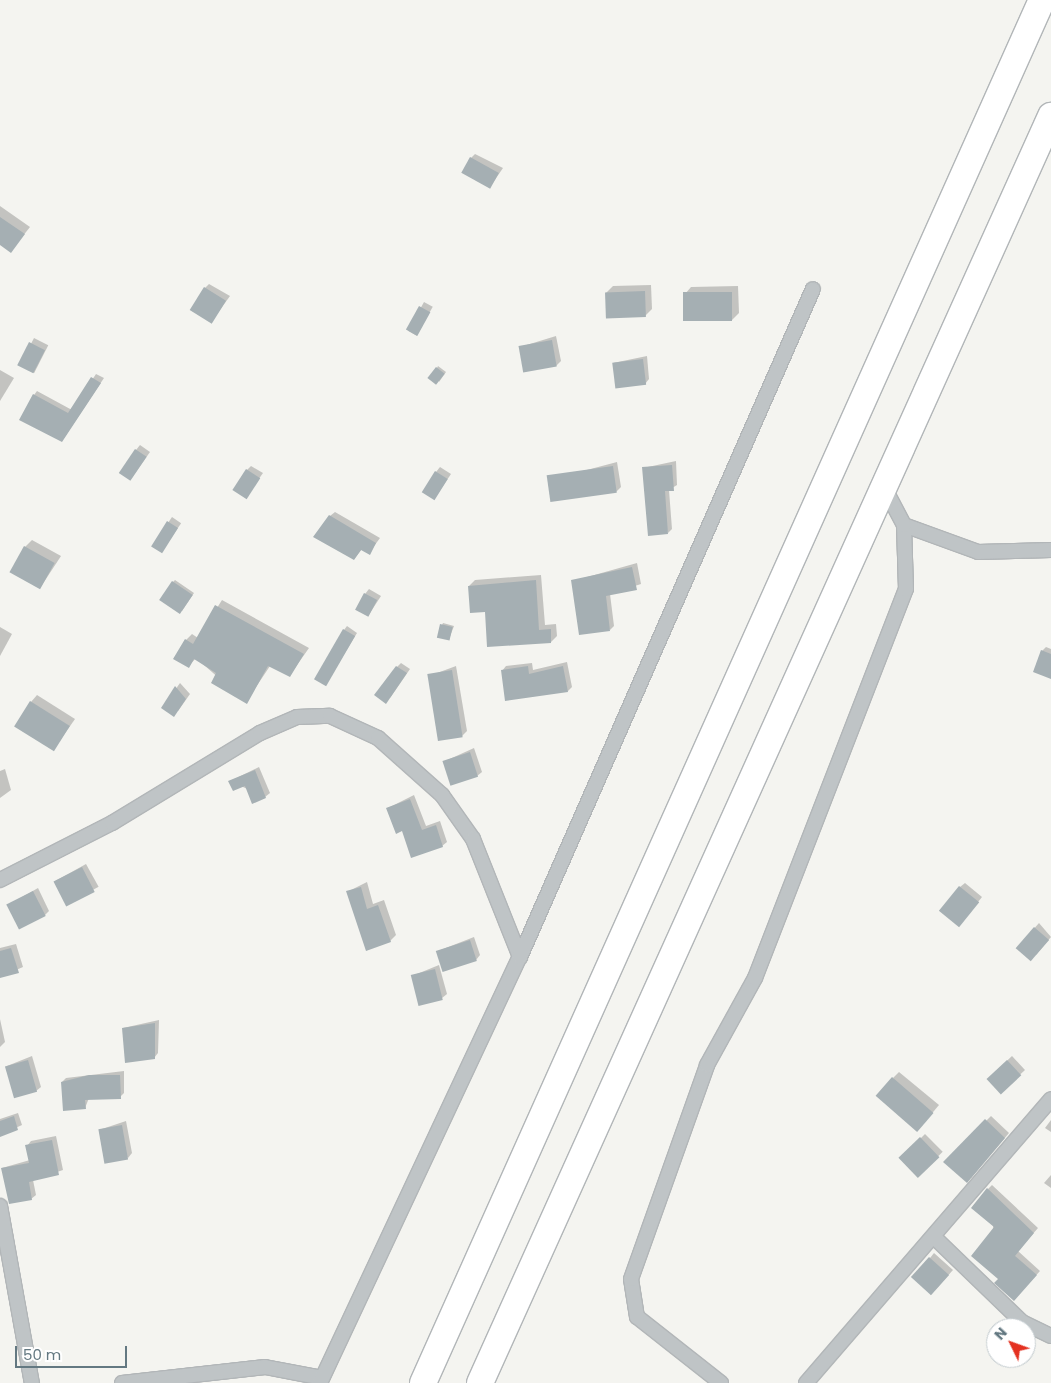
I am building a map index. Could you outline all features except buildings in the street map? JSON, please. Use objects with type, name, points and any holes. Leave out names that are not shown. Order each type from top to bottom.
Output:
[{"type":"highway","points":[[424,1383],[1042,0]]},
{"type":"highway","points":[[480,1383],[885,489],[1051,116]]},
{"type":"street","points":[[122,1383],[265,1367],[321,1380],[520,957],[813,289]]},
{"type":"street","points":[[721,1383],[637,1317],[631,1279],[707,1065],[755,978],[906,589],[904,525],[885,489]]},
{"type":"street","points":[[904,525],[978,552],[1051,550]]},
{"type":"street","points":[[0,880],[112,823],[260,733],[297,717],[330,716],[378,738],[442,795],[473,839],[520,957]]},
{"type":"street","points":[[806,1383],[935,1238],[1051,1099]]},
{"type":"street","points":[[0,1206],[32,1383]]},
{"type":"street","points":[[935,1238],[1022,1322],[1051,1336]]}]
